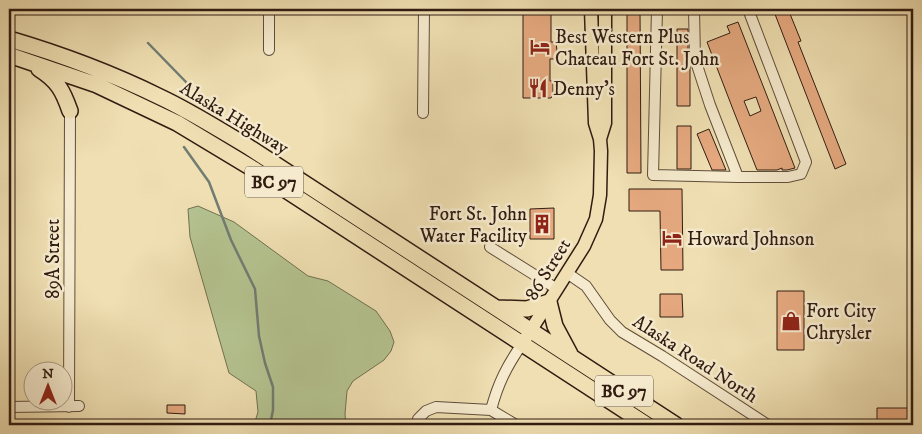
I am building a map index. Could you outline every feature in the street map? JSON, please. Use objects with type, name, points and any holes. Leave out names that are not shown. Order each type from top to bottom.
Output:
[{"type":"highway","name":"Alaska Highway","points":[[9,39],[75,60],[160,97],[198,117],[247,146],[676,425]]},
{"type":"highway","name":"Alaska Highway","points":[[14,57],[97,85],[177,123],[218,147],[647,425]]},
{"type":"highway","points":[[14,57],[55,80],[61,88],[70,111]]},
{"type":"highway","points":[[70,111],[75,92],[82,87],[97,85]]},
{"type":"highway","points":[[496,308],[527,309],[553,296],[555,326],[572,357]]},
{"type":"main road","name":"86 Street","points":[[591,9],[595,123],[600,139]]},
{"type":"main road","name":"86 Street","points":[[522,344],[590,236],[596,219],[600,190],[600,139],[605,122],[604,9]]},
{"type":"street","points":[[269,9],[269,50]]},
{"type":"street","points":[[423,113],[424,9]]},
{"type":"street","points":[[657,9],[653,175],[788,177],[801,174],[806,162],[748,9]]},
{"type":"street","points":[[694,9],[695,59],[710,105],[738,177]]},
{"type":"street","name":"89A Street","points":[[9,407],[74,407],[70,111]]},
{"type":"street","points":[[490,247],[553,296]]},
{"type":"street","name":"Alaska Road North","points":[[568,273],[586,286],[610,320],[622,332],[768,425]]},
{"type":"street","name":"86 Street","points":[[491,410],[496,390],[505,370],[522,344]]},
{"type":"street","points":[[418,422],[426,411],[436,407],[491,410],[516,425]]},
{"type":"green space","points":[[198,206],[234,222],[308,276],[328,281],[376,311],[390,331],[394,342],[391,351],[384,360],[353,381],[347,391],[346,425],[254,425],[258,412],[256,391],[229,373],[190,237],[188,209]]},
{"type":"building","name":"Best Western Plus Chateau Fort St. John","points":[[523,9],[551,9],[551,42],[556,42],[557,59],[550,59],[550,81],[553,81],[553,95],[551,98],[523,98]]},
{"type":"building","points":[[627,9],[640,9],[641,173],[627,173]]},
{"type":"building","points":[[773,9],[788,9],[801,41],[798,42],[846,164],[835,169]]},
{"type":"building","points":[[738,22],[795,168],[787,170],[782,170],[782,168],[777,170],[757,170],[707,42],[730,33],[727,26]],"holes":[[[756,97],[761,111],[750,116],[744,101]]]},
{"type":"building","points":[[677,29],[688,29],[690,106],[677,106]]},
{"type":"building","points":[[677,126],[691,126],[691,169],[677,169]]},
{"type":"building","points":[[709,129],[726,170],[712,170],[697,134]]},
{"type":"building","name":"Howard Johnson","points":[[629,189],[682,189],[683,270],[661,270],[660,211],[629,211]]},
{"type":"building","name":"Fort St. John Water Facility","points":[[554,208],[554,239],[530,239],[530,209]]},
{"type":"building","name":"Fort City Chrysler","points":[[777,291],[804,291],[804,350],[777,350]]},
{"type":"building","points":[[660,294],[682,294],[683,317],[660,317]]},
{"type":"building","points":[[167,405],[185,405],[185,414],[167,413]]},
{"type":"building","points":[[877,408],[913,408],[913,425],[877,425]]},
{"type":"waterway","points":[[148,43],[186,82],[189,93]]},
{"type":"waterway","points":[[184,147],[209,182],[231,240],[255,289],[259,336],[273,387],[273,410],[270,425]]},
{"type":"place","name":"Best Western Plus Chateau Fort St. John","points":[[540,47]]},
{"type":"place","name":"Denny's","points":[[538,88]]},
{"type":"place","name":"Fort St. John Water Facility","points":[[542,224]]},
{"type":"place","name":"Howard Johnson","points":[[672,238]]},
{"type":"place","name":"Fort City Chrysler","points":[[791,321]]}]
